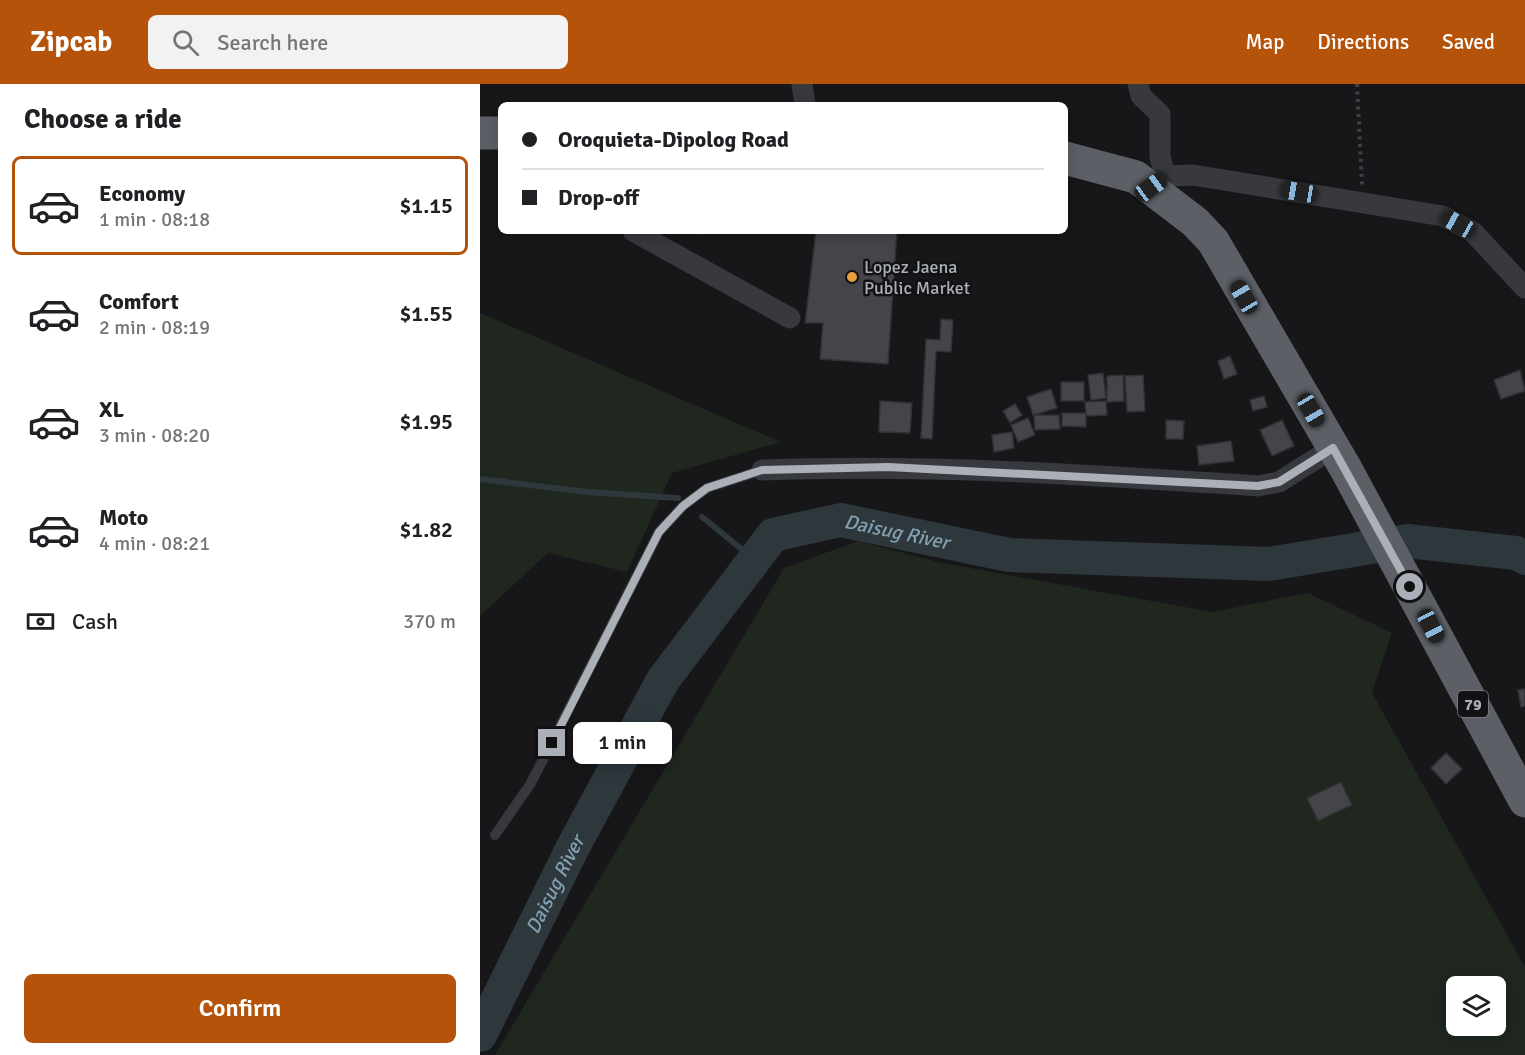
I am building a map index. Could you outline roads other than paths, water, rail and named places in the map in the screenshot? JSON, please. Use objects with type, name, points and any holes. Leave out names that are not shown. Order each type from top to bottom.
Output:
[{"type":"highway","points":[[480,133],[498,133]]},
{"type":"highway","name":"79","points":[[1068,159],[1158,181],[1213,241],[1339,459],[1525,801]]},
{"type":"street","points":[[802,84],[805,102]]},
{"type":"street","points":[[1138,84],[1141,96],[1160,114],[1158,181],[1193,175],[1443,216],[1473,232],[1525,288]]},
{"type":"street","points":[[638,234],[790,318]]},
{"type":"street","points":[[762,470],[888,467],[1258,486],[1279,482],[1339,459]]},
{"type":"lane","points":[[495,835],[531,783],[659,532],[683,506],[707,488],[762,470]]},
{"type":"waterway","points":[[480,479],[587,492],[678,498]]},
{"type":"waterway","points":[[702,517],[755,560]]},
{"type":"waterway","name":"Daisug River","points":[[480,1035],[572,849],[663,680],[773,535],[841,520],[1009,555],[1269,564],[1408,541],[1516,553],[1525,558]]},
{"type":"place","name":"Lopez Jaena Public Market","points":[[852,277]]}]
